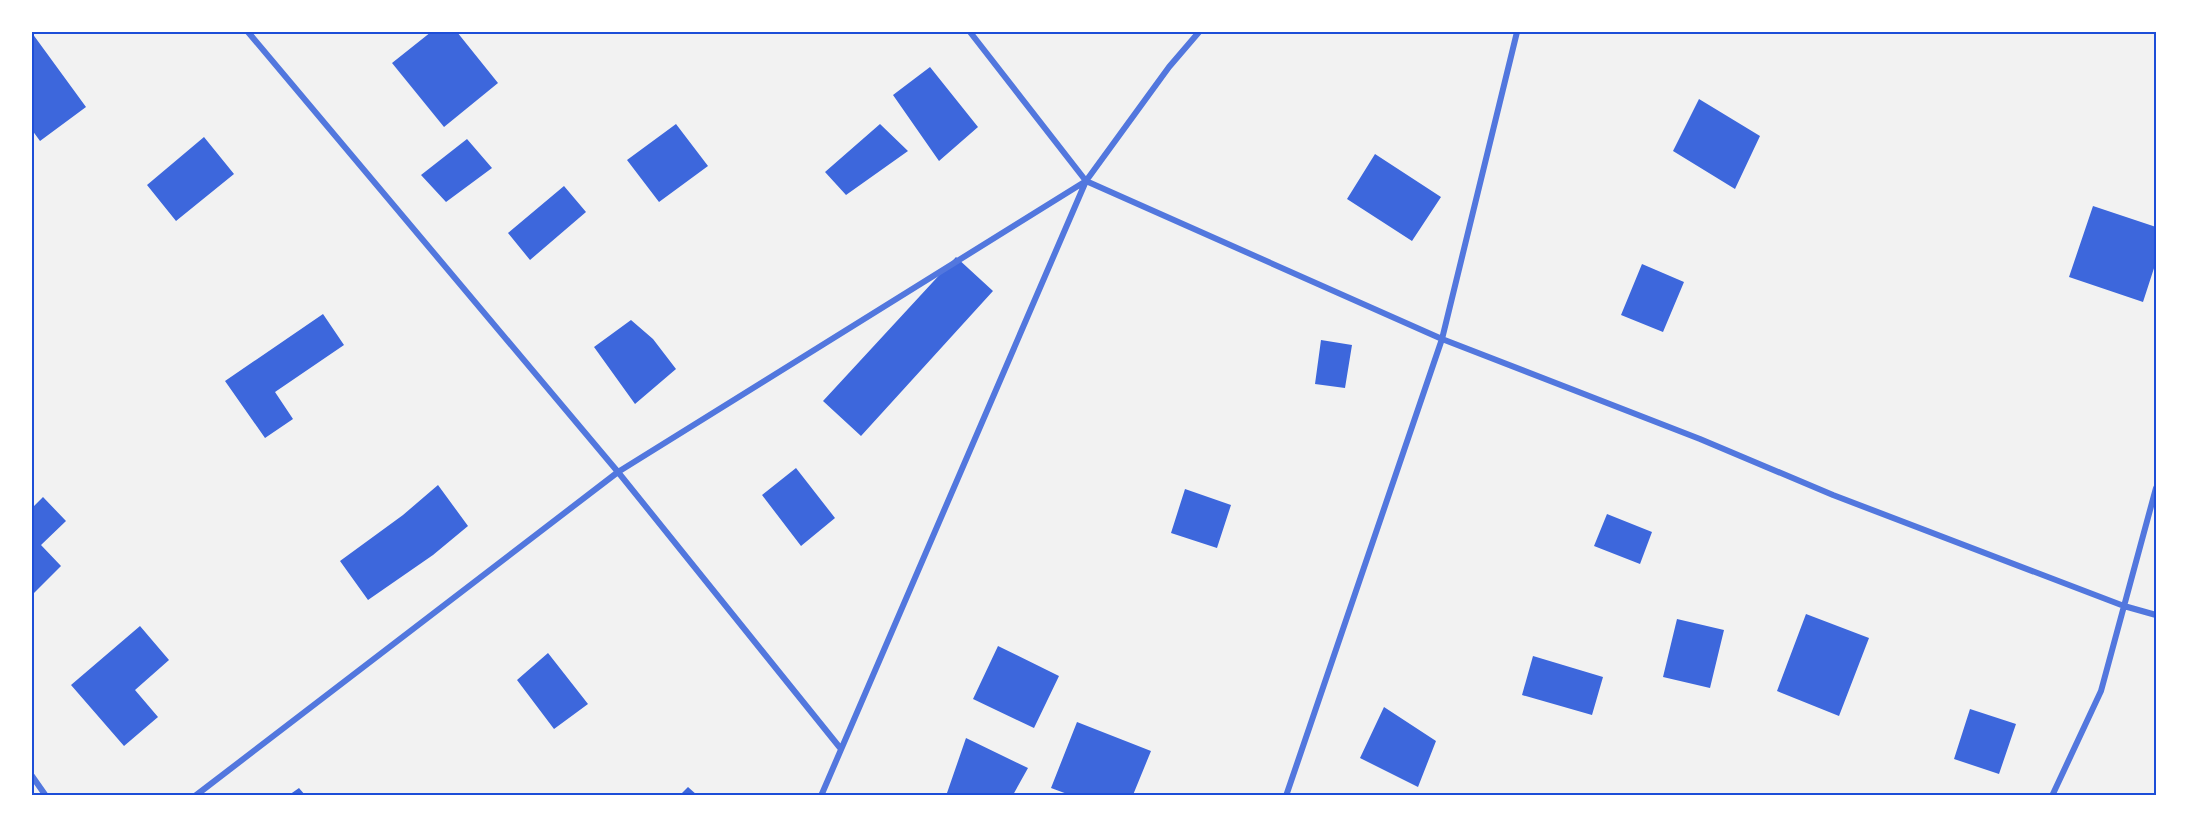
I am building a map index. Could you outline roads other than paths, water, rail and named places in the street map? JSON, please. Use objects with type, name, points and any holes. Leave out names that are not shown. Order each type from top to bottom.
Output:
[{"type":"street","points":[[248,32],[618,472],[841,749]]},
{"type":"street","points":[[970,32],[1086,181],[1442,339],[1700,439],[1844,500],[2124,606],[2157,615]]},
{"type":"street","points":[[821,795],[1086,181],[1169,67],[1199,32]]},
{"type":"street","points":[[1286,795],[1442,339],[1517,32]]},
{"type":"street","points":[[195,795],[618,472],[1086,181]]},
{"type":"street","points":[[2052,795],[2101,692],[2157,488]]},
{"type":"street","points":[[32,776],[46,795]]}]
